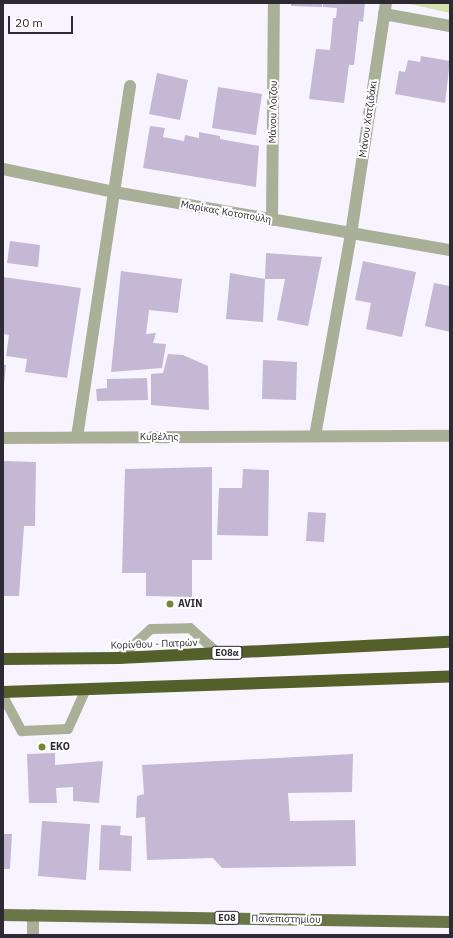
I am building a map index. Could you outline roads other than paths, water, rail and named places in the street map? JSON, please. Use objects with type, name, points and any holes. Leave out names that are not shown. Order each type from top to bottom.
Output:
[{"type":"highway","name":"Κορίνθου - Πατρών","points":[[3,659],[119,658],[450,642]]},
{"type":"highway","points":[[3,692],[450,676]]},
{"type":"main road","name":"Πανεπιστημίου","points":[[3,915],[450,922]]},
{"type":"street","name":"Μάνου Λοΐζου","points":[[272,220],[274,3]]},
{"type":"street","points":[[385,8],[450,26]]},
{"type":"street","name":"Μάνου Χατζιδάκι","points":[[315,436],[352,234],[385,8]]},
{"type":"street","points":[[77,437],[130,86]]},
{"type":"street","name":"Μαρίκας Κοτοπούλη","points":[[3,169],[114,192],[450,250]]},
{"type":"street","name":"Κυβέλης","points":[[3,438],[450,436]]},
{"type":"street","points":[[33,915],[33,935]]},
{"type":"lane","points":[[119,658],[151,629],[190,628],[219,654]]},
{"type":"lane","points":[[3,696],[22,731],[68,730],[86,689]]},
{"type":"place","name":"AVIN","points":[[170,604]]},
{"type":"place","name":"EKO","points":[[42,747]]}]
